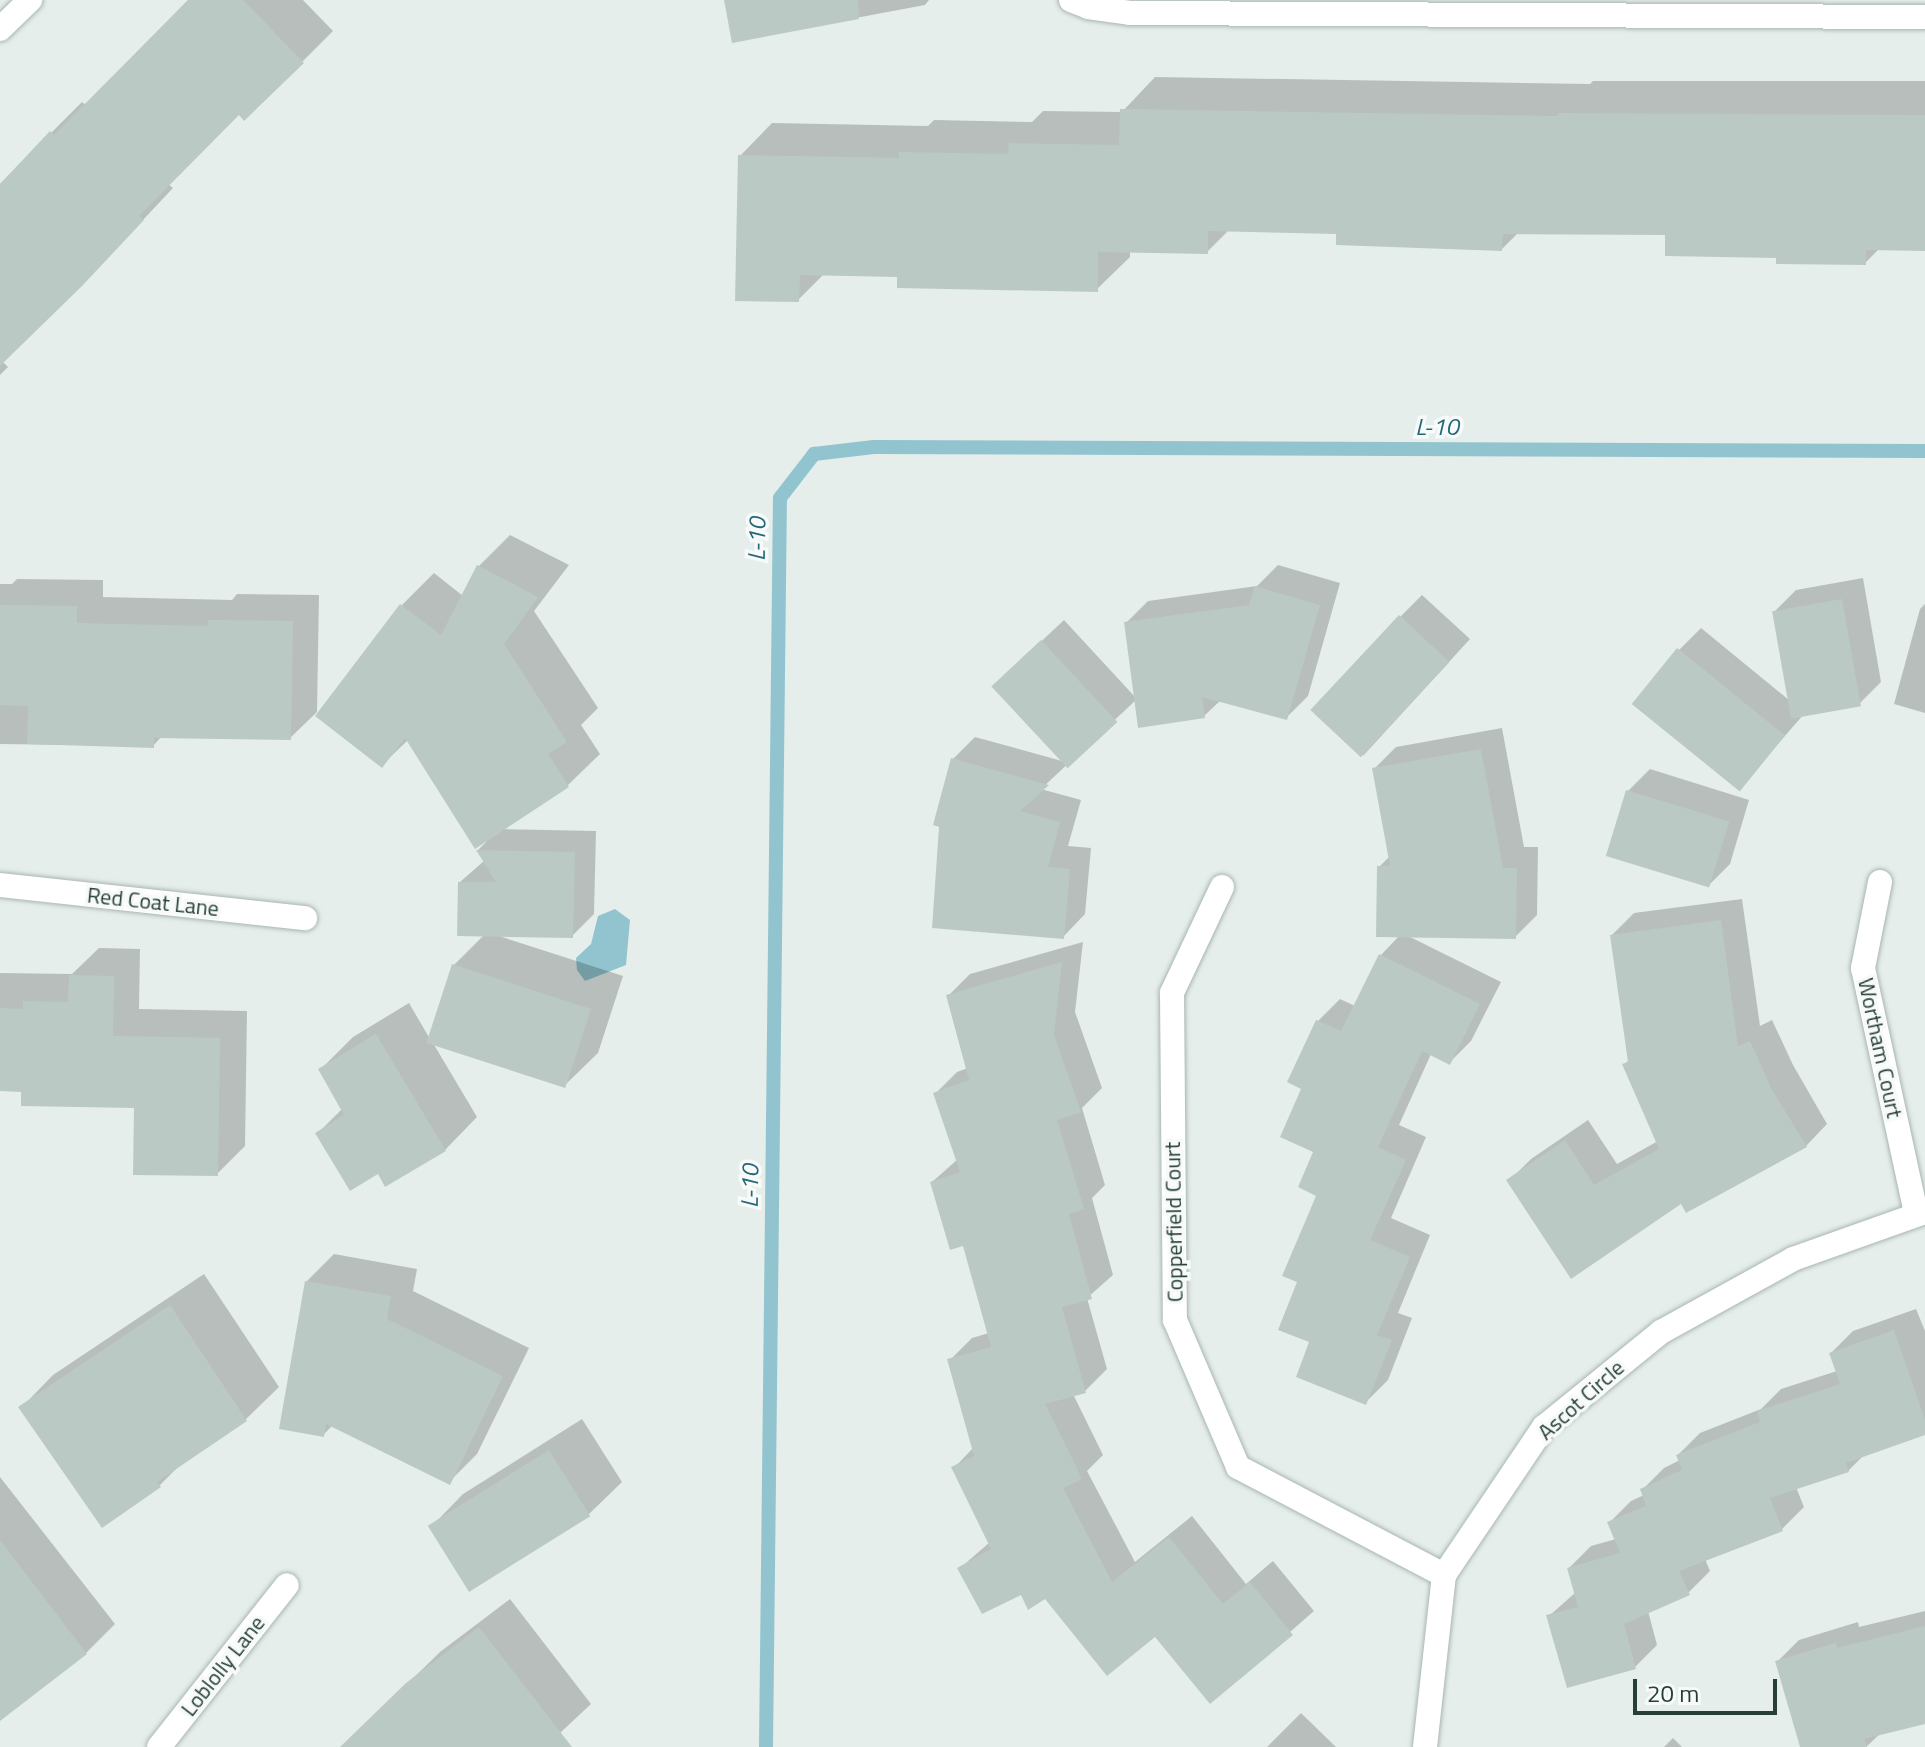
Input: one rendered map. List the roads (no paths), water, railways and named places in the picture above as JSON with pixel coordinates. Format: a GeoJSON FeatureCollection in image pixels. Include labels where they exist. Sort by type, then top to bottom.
{"type":"FeatureCollection","features":[{"type":"Feature","properties":{"kind":"street"},"geometry":{"type":"LineString","coordinates":[[0,29],[30,0]]}},
{"type":"Feature","properties":{"kind":"street"},"geometry":{"type":"LineString","coordinates":[[1071,0],[1088,7],[1130,13],[1925,17]]}},
{"type":"Feature","properties":{"kind":"street","name":"Wortham Court"},"geometry":{"type":"LineString","coordinates":[[1880,882],[1863,968],[1920,1212]]}},
{"type":"Feature","properties":{"kind":"street","name":"Red Coat Lane"},"geometry":{"type":"LineString","coordinates":[[0,885],[305,918]]}},
{"type":"Feature","properties":{"kind":"street","name":"Copperfield Court"},"geometry":{"type":"LineString","coordinates":[[1222,887],[1172,993],[1175,1320],[1238,1467],[1444,1575]]}},
{"type":"Feature","properties":{"kind":"street","name":"Ascot Circle"},"geometry":{"type":"LineString","coordinates":[[1425,1747],[1444,1575],[1544,1427],[1661,1332],[1793,1259],[1920,1212]]}},
{"type":"Feature","properties":{"kind":"street","name":"Loblolly Lane"},"geometry":{"type":"LineString","coordinates":[[159,1747],[287,1585]]}},
{"type":"Feature","properties":{"kind":"water"},"geometry":{"type":"Polygon","coordinates":[[[615,909],[630,920],[626,965],[585,981],[577,970],[576,958],[591,944],[598,916],[615,909]]]}},
{"type":"Feature","properties":{"kind":"waterway","name":"L-10"},"geometry":{"type":"LineString","coordinates":[[766,1747],[780,498],[814,454],[874,447],[1925,451]]}}]}
